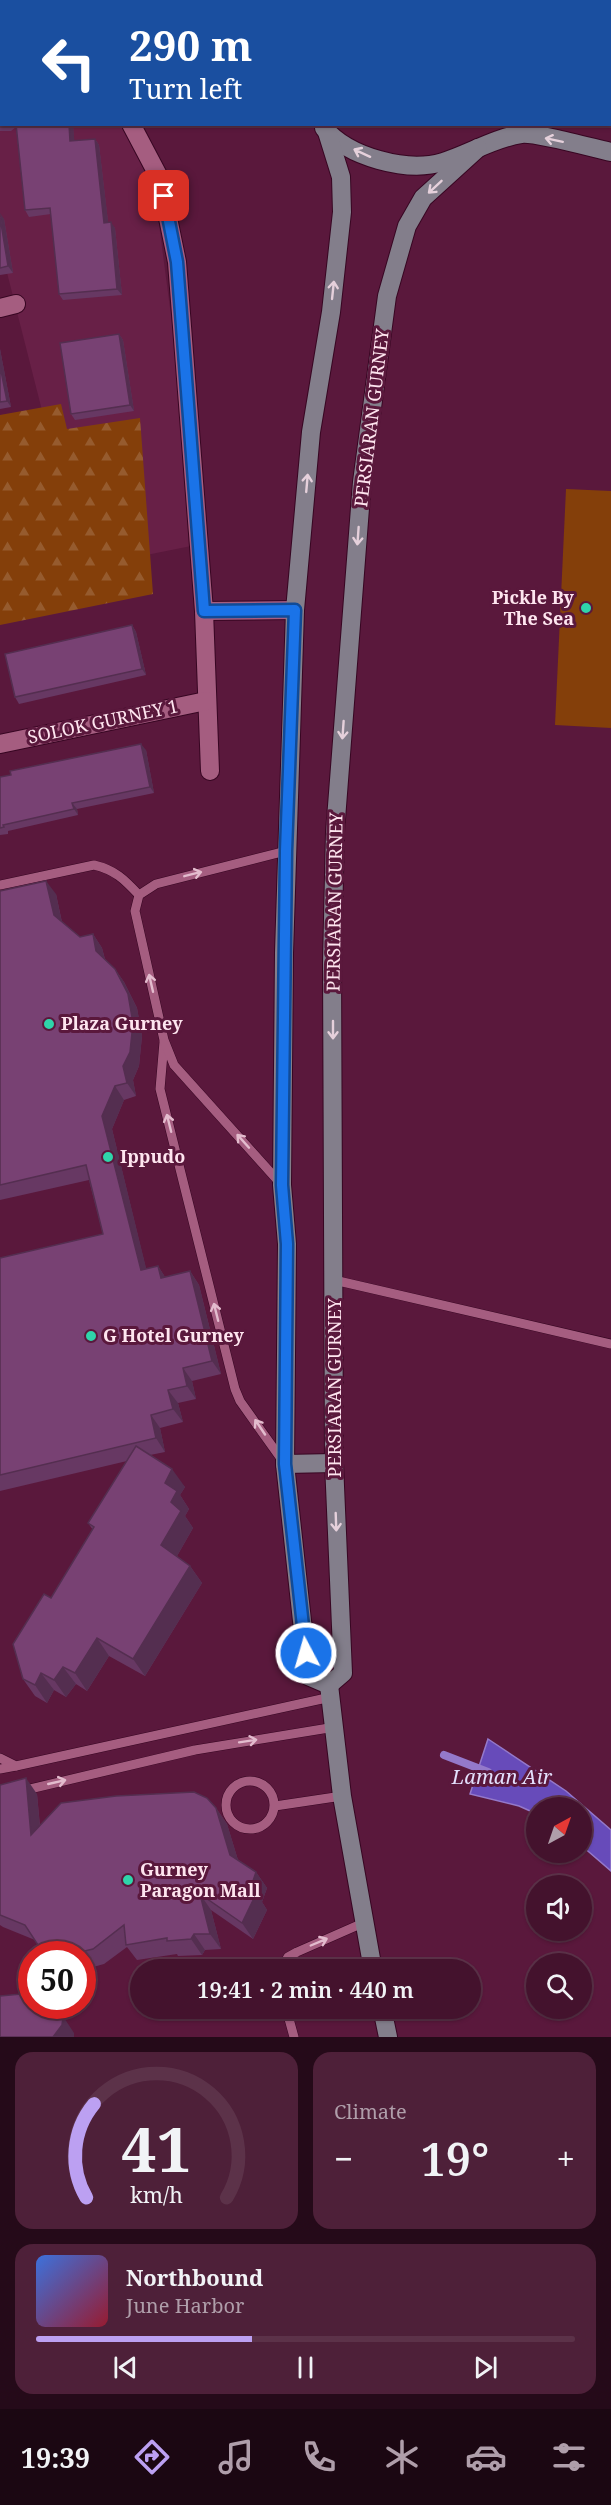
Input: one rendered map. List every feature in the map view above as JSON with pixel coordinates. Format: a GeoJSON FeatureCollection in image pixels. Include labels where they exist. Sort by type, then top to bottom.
{"type":"FeatureCollection","features":[{"type":"Feature","properties":{"kind":"main road"},"geometry":{"type":"LineString","coordinates":[[324,128],[361,155],[400,165],[441,163],[522,134],[611,152]]}},
{"type":"Feature","properties":{"kind":"main road"},"geometry":{"type":"LineString","coordinates":[[324,128],[341,177],[342,212],[331,312],[311,432],[295,610],[286,851],[282,1185],[287,1244],[285,1464],[308,1676],[330,1691],[342,1796],[371,1959]]}},
{"type":"Feature","properties":{"kind":"main road","name":"PERSIARAN GURNEY"},"geometry":{"type":"LineString","coordinates":[[330,1691],[343,1673],[334,1463],[332,963],[335,832],[362,482],[387,296],[407,226],[423,198],[478,148]]}},
{"type":"Feature","properties":{"kind":"main road"},"geometry":{"type":"LineString","coordinates":[[285,1464],[334,1463]]}},
{"type":"Feature","properties":{"kind":"main road"},"geometry":{"type":"LineString","coordinates":[[384,2019],[388,2037]]}},
{"type":"Feature","properties":{"kind":"street","name":"SOLOK GURNEY 1"},"geometry":{"type":"LineString","coordinates":[[132,126],[160,179],[177,262],[204,611],[210,771]]}},
{"type":"Feature","properties":{"kind":"street"},"geometry":{"type":"LineString","coordinates":[[204,611],[295,610]]}},
{"type":"Feature","properties":{"kind":"street","name":"SOLOK GURNEY 1"},"geometry":{"type":"LineString","coordinates":[[0,744],[206,701]]}},
{"type":"Feature","properties":{"kind":"lane"},"geometry":{"type":"LineString","coordinates":[[282,1185],[174,1065],[164,1040],[135,911],[139,895],[156,884],[286,851]]}},
{"type":"Feature","properties":{"kind":"lane"},"geometry":{"type":"LineString","coordinates":[[0,885],[94,866],[108,868],[139,895]]}},
{"type":"Feature","properties":{"kind":"lane"},"geometry":{"type":"LineString","coordinates":[[164,1040],[160,1089],[235,1389],[240,1401],[285,1464]]}},
{"type":"Feature","properties":{"kind":"lane"},"geometry":{"type":"LineString","coordinates":[[334,1280],[611,1344]]}},
{"type":"Feature","properties":{"kind":"lane"},"geometry":{"type":"LineString","coordinates":[[0,1769],[330,1691]]}},
{"type":"Feature","properties":{"kind":"lane"},"geometry":{"type":"LineString","coordinates":[[0,1796],[195,1750],[335,1727]]}},
{"type":"Feature","properties":{"kind":"lane"},"geometry":{"type":"LineString","coordinates":[[0,1758],[16,1766]]}},
{"type":"Feature","properties":{"kind":"lane"},"geometry":{"type":"LineString","coordinates":[[248,1781],[256,1781],[270,1791],[275,1806],[269,1821],[263,1826],[248,1830],[240,1828],[228,1817],[226,1801],[233,1787],[248,1781]]}},
{"type":"Feature","properties":{"kind":"lane"},"geometry":{"type":"LineString","coordinates":[[275,1806],[342,1796]]}},
{"type":"Feature","properties":{"kind":"lane"},"geometry":{"type":"LineString","coordinates":[[287,1959],[297,1952],[363,1923]]}},
{"type":"Feature","properties":{"kind":"lane"},"geometry":{"type":"LineString","coordinates":[[289,2019],[294,2037]]}},
{"type":"Feature","properties":{"kind":"shaded area"},"geometry":{"type":"Polygon","coordinates":[[[0,126],[124,126],[155,194],[201,544],[82,568],[0,245],[0,126]]]}},
{"type":"Feature","properties":{"kind":"green space"},"geometry":{"type":"Polygon","coordinates":[[[61,404],[67,429],[140,418],[153,594],[0,625],[0,415],[61,404]]]}},
{"type":"Feature","properties":{"kind":"green space","name":"Pickle By The Sea"},"geometry":{"type":"Polygon","coordinates":[[[566,489],[611,491],[611,728],[555,725],[566,489]]]}},
{"type":"Feature","properties":{"kind":"water","name":"Laman Air"},"geometry":{"type":"Polygon","coordinates":[[[488,1739],[573,1797],[526,1797],[526,1809],[470,1794],[488,1739]]]}},
{"type":"Feature","properties":{"kind":"water","name":"Laman Air"},"geometry":{"type":"Polygon","coordinates":[[[592,1814],[611,1830],[611,1871],[592,1855],[592,1814]]]}},
{"type":"Feature","properties":{"kind":"building"},"geometry":{"type":"Polygon","coordinates":[[[16,126],[69,126],[70,141],[95,139],[104,223],[111,222],[117,289],[59,294],[50,208],[25,210],[16,126]]]}},
{"type":"Feature","properties":{"kind":"building"},"geometry":{"type":"Polygon","coordinates":[[[0,217],[8,266],[0,268],[0,217]]]}},
{"type":"Feature","properties":{"kind":"building"},"geometry":{"type":"Polygon","coordinates":[[[119,334],[130,405],[71,414],[60,343],[119,334]]]}},
{"type":"Feature","properties":{"kind":"building"},"geometry":{"type":"Polygon","coordinates":[[[0,366],[7,401],[0,402],[0,366]]]}},
{"type":"Feature","properties":{"kind":"building"},"geometry":{"type":"Polygon","coordinates":[[[132,625],[142,669],[15,697],[5,654],[132,625]]]}},
{"type":"Feature","properties":{"kind":"building"},"geometry":{"type":"Polygon","coordinates":[[[141,744],[150,787],[72,803],[74,809],[3,825],[4,827],[0,828],[0,777],[11,775],[10,771],[141,744]]]}},
{"type":"Feature","properties":{"kind":"building"},"geometry":{"type":"Polygon","coordinates":[[[46,881],[54,915],[80,937],[93,934],[96,951],[115,969],[128,994],[133,1023],[130,1052],[123,1066],[127,1083],[115,1086],[102,1116],[141,1270],[158,1266],[161,1278],[190,1271],[212,1361],[183,1368],[187,1386],[168,1390],[173,1409],[151,1415],[156,1438],[0,1475],[0,1258],[103,1234],[86,1165],[0,1185],[0,891],[46,881]]]}},
{"type":"Feature","properties":{"kind":"building"},"geometry":{"type":"Polygon","coordinates":[[[136,1446],[172,1469],[165,1483],[177,1491],[171,1502],[181,1511],[161,1545],[190,1566],[133,1659],[97,1638],[75,1673],[63,1667],[54,1680],[41,1673],[35,1685],[23,1679],[13,1644],[44,1594],[51,1598],[94,1527],[88,1523],[136,1446]]]}},
{"type":"Feature","properties":{"kind":"building","name":"Gurney Paragon Mall"},"geometry":{"type":"Polygon","coordinates":[[[26,1778],[31,1835],[61,1803],[116,1796],[194,1792],[207,1798],[216,1808],[230,1855],[256,1872],[250,1890],[256,1894],[242,1923],[200,1894],[210,1934],[194,1934],[191,1939],[167,1941],[167,1938],[126,1945],[124,1925],[96,1947],[96,1941],[35,1941],[25,1925],[0,1915],[0,1785],[26,1778]]]}},
{"type":"Feature","properties":{"kind":"building"},"geometry":{"type":"Polygon","coordinates":[[[18,1994],[18,2019],[63,2019],[62,2025],[53,2037],[0,2037],[0,1996],[18,1994]]]}},
{"type":"Feature","properties":{"kind":"waterway"},"geometry":{"type":"LineString","coordinates":[[444,1755],[488,1772]]}},
{"type":"Feature","properties":{"kind":"place","name":"Pickle By The Sea"},"geometry":{"type":"Point","coordinates":[586,608]}},
{"type":"Feature","properties":{"kind":"place","name":"Plaza Gurney"},"geometry":{"type":"Point","coordinates":[49,1024]}},
{"type":"Feature","properties":{"kind":"place","name":"Ippudo"},"geometry":{"type":"Point","coordinates":[108,1157]}},
{"type":"Feature","properties":{"kind":"place","name":"G Hotel Gurney"},"geometry":{"type":"Point","coordinates":[91,1336]}},
{"type":"Feature","properties":{"kind":"place","name":"Gurney Paragon Mall"},"geometry":{"type":"Point","coordinates":[128,1880]}},
{"type":"Feature","properties":{"kind":"route"},"geometry":{"type":"LineString","coordinates":[[164,196],[177,262],[204,611],[295,610],[286,851],[282,1185],[287,1244],[285,1464],[306,1653]]}}]}
